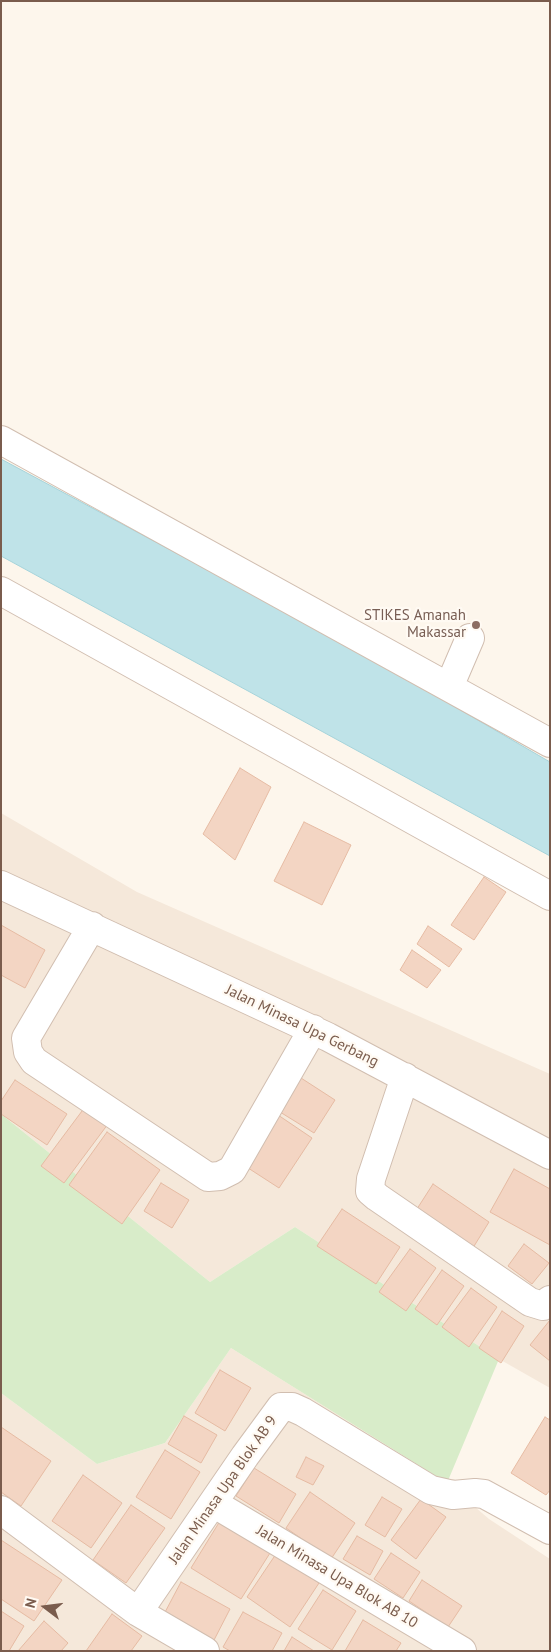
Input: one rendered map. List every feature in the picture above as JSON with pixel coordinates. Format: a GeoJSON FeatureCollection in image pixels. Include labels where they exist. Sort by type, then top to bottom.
{"type":"FeatureCollection","features":[{"type":"Feature","properties":{"kind":"street"},"geometry":{"type":"LineString","coordinates":[[1,440],[550,743]]}},
{"type":"Feature","properties":{"kind":"street"},"geometry":{"type":"LineString","coordinates":[[1,591],[550,896]]}},
{"type":"Feature","properties":{"kind":"street"},"geometry":{"type":"LineString","coordinates":[[449,688],[470,638]]}},
{"type":"Feature","properties":{"kind":"street","name":"Jalan Minasa Upa Gerbang"},"geometry":{"type":"LineString","coordinates":[[1,885],[312,1029],[550,1155]]}},
{"type":"Feature","properties":{"kind":"street"},"geometry":{"type":"LineString","coordinates":[[92,926],[26,1038],[28,1052],[34,1061],[208,1177],[220,1176],[232,1170],[312,1029]]}},
{"type":"Feature","properties":{"kind":"street"},"geometry":{"type":"LineString","coordinates":[[405,1078],[371,1179],[370,1191],[530,1302],[543,1306],[550,1300]]}},
{"type":"Feature","properties":{"kind":"street","name":"Jalan Minasa Upa Blok AB 9"},"geometry":{"type":"LineString","coordinates":[[138,1612],[275,1414],[281,1407],[286,1406],[303,1412],[431,1490],[453,1495],[484,1494],[550,1530]]}},
{"type":"Feature","properties":{"kind":"street","name":"Jalan Minasa Upa Blok AB 10"},"geometry":{"type":"LineString","coordinates":[[213,1503],[462,1651]]}},
{"type":"Feature","properties":{"kind":"street"},"geometry":{"type":"LineString","coordinates":[[1,1510],[138,1612],[205,1651]]}},
{"type":"Feature","properties":{"kind":"shaded area"},"geometry":{"type":"Polygon","coordinates":[[[1,813],[137,892],[550,1074],[550,1388],[499,1359],[295,1227],[210,1282],[1,1114],[1,813]]]}},
{"type":"Feature","properties":{"kind":"shaded area"},"geometry":{"type":"Polygon","coordinates":[[[231,1348],[447,1483],[489,1519],[550,1559],[550,1651],[1,1651],[1,1393],[97,1464],[165,1443],[231,1348]]]}},
{"type":"Feature","properties":{"kind":"green space"},"geometry":{"type":"Polygon","coordinates":[[[1,1114],[210,1282],[295,1227],[499,1359],[447,1483],[231,1348],[165,1443],[97,1464],[1,1393],[1,1114]]]}},
{"type":"Feature","properties":{"kind":"water"},"geometry":{"type":"Polygon","coordinates":[[[1,459],[364,654],[550,762],[550,856],[1,556],[1,459]]]}},
{"type":"Feature","properties":{"kind":"building"},"geometry":{"type":"Polygon","coordinates":[[[240,768],[271,787],[235,860],[203,834],[240,768]]]}},
{"type":"Feature","properties":{"kind":"building"},"geometry":{"type":"Polygon","coordinates":[[[304,822],[351,845],[322,905],[274,881],[304,822]]]}},
{"type":"Feature","properties":{"kind":"building"},"geometry":{"type":"Polygon","coordinates":[[[484,877],[506,892],[474,940],[451,925],[484,877]]]}},
{"type":"Feature","properties":{"kind":"building"},"geometry":{"type":"Polygon","coordinates":[[[1,925],[45,950],[25,988],[1,975],[1,925]]]}},
{"type":"Feature","properties":{"kind":"building"},"geometry":{"type":"Polygon","coordinates":[[[428,926],[462,949],[449,967],[417,944],[428,926]]]}},
{"type":"Feature","properties":{"kind":"building"},"geometry":{"type":"Polygon","coordinates":[[[412,950],[441,970],[427,988],[400,970],[412,950]]]}},
{"type":"Feature","properties":{"kind":"building"},"geometry":{"type":"Polygon","coordinates":[[[301,1078],[335,1100],[314,1133],[280,1112],[301,1078]]]}},
{"type":"Feature","properties":{"kind":"building"},"geometry":{"type":"Polygon","coordinates":[[[15,1080],[67,1114],[47,1145],[1,1114],[1,1101],[15,1080]]]}},
{"type":"Feature","properties":{"kind":"building"},"geometry":{"type":"Polygon","coordinates":[[[85,1107],[108,1124],[64,1183],[41,1166],[85,1107]]]}},
{"type":"Feature","properties":{"kind":"building"},"geometry":{"type":"Polygon","coordinates":[[[278,1115],[312,1138],[279,1188],[245,1166],[278,1115]]]}},
{"type":"Feature","properties":{"kind":"building"},"geometry":{"type":"Polygon","coordinates":[[[107,1132],[160,1170],[122,1224],[69,1185],[107,1132]]]}},
{"type":"Feature","properties":{"kind":"building"},"geometry":{"type":"Polygon","coordinates":[[[514,1169],[550,1189],[550,1245],[490,1212],[514,1169]]]}},
{"type":"Feature","properties":{"kind":"building"},"geometry":{"type":"Polygon","coordinates":[[[161,1183],[189,1200],[172,1228],[144,1211],[161,1183]]]}},
{"type":"Feature","properties":{"kind":"building"},"geometry":{"type":"Polygon","coordinates":[[[433,1184],[489,1222],[471,1251],[415,1212],[433,1184]]]}},
{"type":"Feature","properties":{"kind":"building"},"geometry":{"type":"Polygon","coordinates":[[[342,1209],[400,1247],[376,1284],[317,1246],[342,1209]]]}},
{"type":"Feature","properties":{"kind":"building"},"geometry":{"type":"Polygon","coordinates":[[[524,1244],[549,1263],[532,1284],[508,1266],[524,1244]]]}},
{"type":"Feature","properties":{"kind":"building"},"geometry":{"type":"Polygon","coordinates":[[[410,1249],[436,1268],[406,1311],[379,1292],[410,1249]]]}},
{"type":"Feature","properties":{"kind":"building"},"geometry":{"type":"Polygon","coordinates":[[[442,1270],[464,1286],[437,1325],[415,1309],[442,1270]]]}},
{"type":"Feature","properties":{"kind":"building"},"geometry":{"type":"Polygon","coordinates":[[[471,1288],[497,1307],[469,1347],[442,1327],[471,1288]]]}},
{"type":"Feature","properties":{"kind":"building"},"geometry":{"type":"Polygon","coordinates":[[[502,1311],[524,1326],[501,1363],[479,1348],[502,1311]]]}},
{"type":"Feature","properties":{"kind":"building"},"geometry":{"type":"Polygon","coordinates":[[[550,1320],[550,1361],[530,1345],[550,1320]]]}},
{"type":"Feature","properties":{"kind":"building"},"geometry":{"type":"Polygon","coordinates":[[[220,1370],[251,1388],[225,1431],[195,1413],[220,1370]]]}},
{"type":"Feature","properties":{"kind":"building"},"geometry":{"type":"Polygon","coordinates":[[[184,1416],[217,1435],[201,1463],[168,1444],[184,1416]]]}},
{"type":"Feature","properties":{"kind":"building"},"geometry":{"type":"Polygon","coordinates":[[[545,1417],[550,1420],[550,1490],[546,1495],[511,1473],[545,1417]]]}},
{"type":"Feature","properties":{"kind":"building"},"geometry":{"type":"Polygon","coordinates":[[[1,1427],[51,1461],[21,1506],[1,1492],[1,1427]]]}},
{"type":"Feature","properties":{"kind":"building"},"geometry":{"type":"Polygon","coordinates":[[[165,1450],[200,1472],[171,1519],[136,1497],[165,1450]]]}},
{"type":"Feature","properties":{"kind":"building"},"geometry":{"type":"Polygon","coordinates":[[[306,1457],[324,1466],[313,1485],[296,1477],[306,1457]]]}},
{"type":"Feature","properties":{"kind":"building"},"geometry":{"type":"Polygon","coordinates":[[[254,1468],[296,1494],[279,1523],[236,1496],[254,1468]]]}},
{"type":"Feature","properties":{"kind":"building"},"geometry":{"type":"Polygon","coordinates":[[[83,1475],[122,1503],[91,1548],[52,1521],[83,1475]]]}},
{"type":"Feature","properties":{"kind":"building"},"geometry":{"type":"Polygon","coordinates":[[[310,1492],[355,1523],[331,1559],[286,1528],[310,1492]]]}},
{"type":"Feature","properties":{"kind":"building"},"geometry":{"type":"Polygon","coordinates":[[[382,1497],[402,1509],[385,1537],[365,1525],[382,1497]]]}},
{"type":"Feature","properties":{"kind":"building"},"geometry":{"type":"Polygon","coordinates":[[[421,1499],[446,1517],[416,1559],[391,1540],[421,1499]]]}},
{"type":"Feature","properties":{"kind":"building"},"geometry":{"type":"Polygon","coordinates":[[[131,1505],[165,1528],[126,1583],[93,1560],[131,1505]]]}},
{"type":"Feature","properties":{"kind":"building"},"geometry":{"type":"Polygon","coordinates":[[[220,1521],[270,1553],[241,1599],[191,1568],[220,1521]]]}},
{"type":"Feature","properties":{"kind":"building"},"geometry":{"type":"Polygon","coordinates":[[[357,1536],[383,1551],[370,1575],[343,1559],[357,1536]]]}},
{"type":"Feature","properties":{"kind":"building"},"geometry":{"type":"Polygon","coordinates":[[[1,1540],[62,1580],[34,1621],[1,1599],[1,1540]]]}},
{"type":"Feature","properties":{"kind":"building"},"geometry":{"type":"Polygon","coordinates":[[[391,1553],[420,1572],[403,1598],[374,1579],[391,1553]]]}},
{"type":"Feature","properties":{"kind":"building"},"geometry":{"type":"Polygon","coordinates":[[[276,1554],[319,1583],[290,1627],[247,1597],[276,1554]]]}},
{"type":"Feature","properties":{"kind":"building"},"geometry":{"type":"Polygon","coordinates":[[[422,1580],[462,1606],[448,1627],[409,1601],[422,1580]]]}},
{"type":"Feature","properties":{"kind":"building"},"geometry":{"type":"Polygon","coordinates":[[[181,1582],[230,1609],[213,1642],[163,1616],[181,1582]]]}},
{"type":"Feature","properties":{"kind":"building"},"geometry":{"type":"Polygon","coordinates":[[[323,1590],[356,1611],[332,1650],[298,1629],[323,1590]]]}},
{"type":"Feature","properties":{"kind":"building"},"geometry":{"type":"Polygon","coordinates":[[[1,1611],[24,1626],[9,1651],[1,1651],[1,1611]]]}},
{"type":"Feature","properties":{"kind":"building"},"geometry":{"type":"Polygon","coordinates":[[[243,1612],[282,1633],[272,1651],[230,1651],[223,1647],[243,1612]]]}},
{"type":"Feature","properties":{"kind":"building"},"geometry":{"type":"Polygon","coordinates":[[[112,1614],[142,1636],[131,1651],[86,1651],[112,1614]]]}},
{"type":"Feature","properties":{"kind":"building"},"geometry":{"type":"Polygon","coordinates":[[[363,1620],[401,1643],[396,1651],[345,1651],[363,1620]]]}},
{"type":"Feature","properties":{"kind":"building"},"geometry":{"type":"Polygon","coordinates":[[[44,1621],[68,1643],[61,1651],[18,1651],[44,1621]]]}},
{"type":"Feature","properties":{"kind":"building"},"geometry":{"type":"Polygon","coordinates":[[[292,1637],[314,1651],[284,1651],[292,1637]]]}},
{"type":"Feature","properties":{"kind":"place","name":"STIKES Amanah Makassar"},"geometry":{"type":"Point","coordinates":[476,625]}}]}
